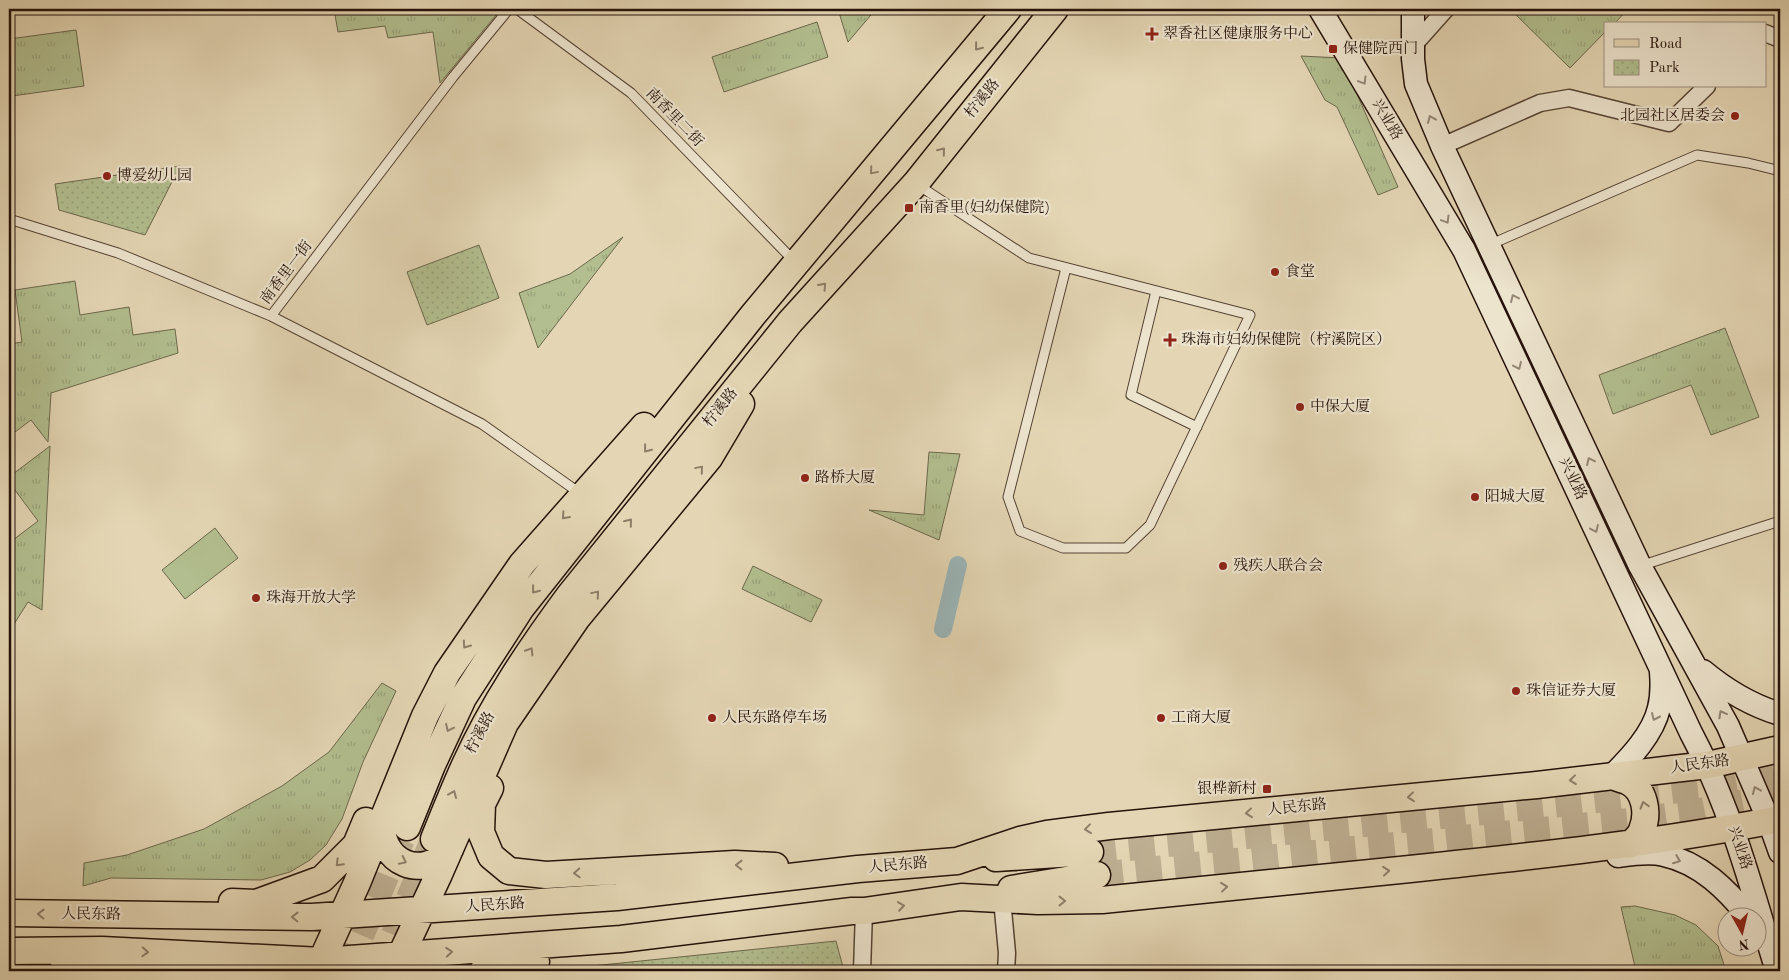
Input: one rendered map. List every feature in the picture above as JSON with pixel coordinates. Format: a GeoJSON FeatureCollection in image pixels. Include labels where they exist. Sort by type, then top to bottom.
{"type":"FeatureCollection","features":[{"type":"Feature","properties":{"kind":"main road","name":"柠溪路"},"geometry":{"type":"LineString","coordinates":[[407,827],[432,765],[463,698],[521,608],[753,315],[1008,9]]}},
{"type":"Feature","properties":{"kind":"main road","name":"柠溪路"},"geometry":{"type":"LineString","coordinates":[[442,844],[465,764],[496,706],[536,640],[569,596],[790,322],[916,183],[1055,9]]}},
{"type":"Feature","properties":{"kind":"main road","name":"兴业路"},"geometry":{"type":"LineString","coordinates":[[1320,9],[1464,250],[1708,765],[1733,828],[1755,908]]}},
{"type":"Feature","properties":{"kind":"main road","name":"兴业路"},"geometry":{"type":"LineString","coordinates":[[1412,9],[1416,84],[1442,146],[1640,566],[1728,726],[1742,758],[1775,820],[1780,852]]}},
{"type":"Feature","properties":{"kind":"main road"},"geometry":{"type":"LineString","coordinates":[[320,966],[344,915],[425,716],[447,673],[522,564],[693,369],[753,315]]}},
{"type":"Feature","properties":{"kind":"main road"},"geometry":{"type":"LineString","coordinates":[[397,963],[420,911],[442,844],[505,723],[577,618],[709,458],[790,322]]}},
{"type":"Feature","properties":{"kind":"main road"},"geometry":{"type":"LineString","coordinates":[[577,618],[508,748],[482,804],[481,832],[491,856],[509,871],[546,875],[735,864],[858,869]]}},
{"type":"Feature","properties":{"kind":"main road"},"geometry":{"type":"LineString","coordinates":[[1694,663],[1739,698],[1780,714]]}},
{"type":"Feature","properties":{"kind":"main road"},"geometry":{"type":"LineString","coordinates":[[1629,845],[1639,836],[1643,829],[1646,812],[1644,802],[1638,789],[1628,781],[1612,776],[1629,759],[1648,732],[1659,710],[1662,691],[1661,669]]}},
{"type":"Feature","properties":{"kind":"main road"},"geometry":{"type":"LineString","coordinates":[[108,961],[107,915],[164,902],[256,903],[322,879],[356,845],[391,764],[425,716]]}},
{"type":"Feature","properties":{"kind":"main road","name":"人民东路"},"geometry":{"type":"LineString","coordinates":[[9,914],[312,917],[617,897],[858,869],[957,861],[1020,840],[1046,834],[1109,826],[1612,776],[1708,765],[1780,750]]}},
{"type":"Feature","properties":{"kind":"main road"},"geometry":{"type":"LineString","coordinates":[[961,897],[1068,902],[1102,900],[1629,845],[1775,820]]}},
{"type":"Feature","properties":{"kind":"main road"},"geometry":{"type":"LineString","coordinates":[[382,821],[382,833],[386,848],[404,863],[420,866],[431,864],[441,859],[442,844]]}},
{"type":"Feature","properties":{"kind":"main road"},"geometry":{"type":"LineString","coordinates":[[1525,857],[1566,861],[1632,854],[1664,854],[1689,864],[1713,878],[1733,896],[1742,908]]}},
{"type":"Feature","properties":{"kind":"main road"},"geometry":{"type":"LineString","coordinates":[[9,951],[108,961],[320,966],[397,963],[621,940],[961,897],[1093,863],[957,861]]}},
{"type":"Feature","properties":{"kind":"main road"},"geometry":{"type":"LineString","coordinates":[[617,897],[621,940]]}},
{"type":"Feature","properties":{"kind":"main road"},"geometry":{"type":"LineString","coordinates":[[483,971],[507,965],[784,934],[858,911]]}},
{"type":"Feature","properties":{"kind":"main road","name":"兴业路"},"geometry":{"type":"LineString","coordinates":[[1766,945],[1776,971]]}},
{"type":"Feature","properties":{"kind":"street"},"geometry":{"type":"LineString","coordinates":[[1413,46],[1446,9]]}},
{"type":"Feature","properties":{"kind":"street"},"geometry":{"type":"LineString","coordinates":[[1766,33],[1780,39]]}},
{"type":"Feature","properties":{"kind":"street"},"geometry":{"type":"LineString","coordinates":[[1442,146],[1540,102],[1569,98],[1669,123],[1705,88]]}},
{"type":"Feature","properties":{"kind":"street"},"geometry":{"type":"LineString","coordinates":[[1002,899],[1007,953],[1006,971]]}},
{"type":"Feature","properties":{"kind":"street"},"geometry":{"type":"LineString","coordinates":[[858,911],[862,971]]}},
{"type":"Feature","properties":{"kind":"lane","name":"南香里一街"},"geometry":{"type":"LineString","coordinates":[[509,9],[453,77],[271,316],[482,424],[583,496]]}},
{"type":"Feature","properties":{"kind":"lane","name":"南香里二街"},"geometry":{"type":"LineString","coordinates":[[517,9],[631,93],[796,263]]}},
{"type":"Feature","properties":{"kind":"lane"},"geometry":{"type":"LineString","coordinates":[[1489,245],[1696,155],[1748,163],[1780,171]]}},
{"type":"Feature","properties":{"kind":"lane"},"geometry":{"type":"LineString","coordinates":[[916,183],[1029,258],[1250,315],[1150,526],[1126,548],[1063,548],[1020,531],[1008,498],[1066,268]]}},
{"type":"Feature","properties":{"kind":"lane"},"geometry":{"type":"LineString","coordinates":[[9,219],[118,253],[271,316]]}},
{"type":"Feature","properties":{"kind":"lane"},"geometry":{"type":"LineString","coordinates":[[1156,291],[1131,396],[1197,427]]}},
{"type":"Feature","properties":{"kind":"lane"},"geometry":{"type":"LineString","coordinates":[[1640,566],[1780,521]]}},
{"type":"Feature","properties":{"kind":"green space"},"geometry":{"type":"Polygon","coordinates":[[[334,9],[501,9],[440,83],[433,32],[388,38],[385,26],[338,32],[334,9]]]}},
{"type":"Feature","properties":{"kind":"green space"},"geometry":{"type":"Polygon","coordinates":[[[838,9],[876,9],[848,42],[838,9]]]}},
{"type":"Feature","properties":{"kind":"green space"},"geometry":{"type":"Polygon","coordinates":[[[1510,9],[1628,9],[1616,22],[1604,22],[1604,33],[1570,68],[1510,9]]]}},
{"type":"Feature","properties":{"kind":"green space"},"geometry":{"type":"Polygon","coordinates":[[[817,22],[828,57],[724,92],[712,57],[817,22]]]}},
{"type":"Feature","properties":{"kind":"green space"},"geometry":{"type":"Polygon","coordinates":[[[76,30],[84,86],[12,96],[9,75],[9,39],[76,30]]]}},
{"type":"Feature","properties":{"kind":"green space"},"geometry":{"type":"Polygon","coordinates":[[[1301,56],[1341,58],[1398,187],[1378,195],[1337,107],[1325,100],[1301,56]]]}},
{"type":"Feature","properties":{"kind":"green space"},"geometry":{"type":"Polygon","coordinates":[[[180,166],[145,235],[59,210],[55,184],[180,166]]]}},
{"type":"Feature","properties":{"kind":"green space"},"geometry":{"type":"Polygon","coordinates":[[[623,237],[538,348],[519,293],[570,274],[623,237]]]}},
{"type":"Feature","properties":{"kind":"green space"},"geometry":{"type":"Polygon","coordinates":[[[479,245],[499,298],[427,325],[407,272],[479,245]]]}},
{"type":"Feature","properties":{"kind":"green space"},"geometry":{"type":"Polygon","coordinates":[[[75,281],[80,315],[129,307],[133,335],[175,329],[178,353],[51,393],[48,442],[31,420],[15,432],[9,423],[9,344],[22,342],[15,290],[75,281]]]}},
{"type":"Feature","properties":{"kind":"green space"},"geometry":{"type":"Polygon","coordinates":[[[1725,328],[1759,417],[1711,435],[1691,385],[1613,414],[1599,375],[1725,328]]]}},
{"type":"Feature","properties":{"kind":"green space"},"geometry":{"type":"Polygon","coordinates":[[[50,446],[42,610],[28,602],[9,632],[9,543],[38,521],[9,482],[9,477],[50,446]]]}},
{"type":"Feature","properties":{"kind":"green space"},"geometry":{"type":"Polygon","coordinates":[[[929,452],[960,454],[939,540],[869,510],[924,515],[929,452]]]}},
{"type":"Feature","properties":{"kind":"green space"},"geometry":{"type":"Polygon","coordinates":[[[215,528],[238,558],[185,599],[162,570],[215,528]]]}},
{"type":"Feature","properties":{"kind":"green space"},"geometry":{"type":"Polygon","coordinates":[[[753,566],[822,600],[811,622],[742,589],[753,566]]]}},
{"type":"Feature","properties":{"kind":"green space"},"geometry":{"type":"Polygon","coordinates":[[[382,683],[396,691],[363,762],[342,819],[326,845],[310,860],[290,872],[261,880],[111,878],[83,886],[84,863],[127,855],[204,829],[282,786],[329,752],[382,683]]]}},
{"type":"Feature","properties":{"kind":"green space"},"geometry":{"type":"Polygon","coordinates":[[[1635,906],[1675,915],[1696,925],[1716,944],[1716,958],[1722,958],[1726,971],[1636,971],[1621,907],[1635,906]]]}},
{"type":"Feature","properties":{"kind":"green space"},"geometry":{"type":"Polygon","coordinates":[[[836,941],[844,971],[543,971],[836,941]]]}},
{"type":"Feature","properties":{"kind":"green space"},"geometry":{"type":"Polygon","coordinates":[[[9,957],[86,971],[9,971],[9,957]]]}},
{"type":"Feature","properties":{"kind":"waterway"},"geometry":{"type":"LineString","coordinates":[[943,629],[958,565]]}},
{"type":"Feature","properties":{"kind":"tunnel"},"geometry":{"type":"LineString","coordinates":[[1090,852],[1581,802],[1705,787],[1780,772]]}},
{"type":"Feature","properties":{"kind":"tunnel"},"geometry":{"type":"LineString","coordinates":[[1097,875],[1630,821],[1696,812],[1780,795]]}},
{"type":"Feature","properties":{"kind":"tunnel"},"geometry":{"type":"LineString","coordinates":[[346,971],[407,827]]}},
{"type":"Feature","properties":{"kind":"tunnel"},"geometry":{"type":"LineString","coordinates":[[379,971],[431,845]]}},
{"type":"Feature","properties":{"kind":"place","name":"翠香社区健康服务中心"},"geometry":{"type":"Point","coordinates":[1152,34]}},
{"type":"Feature","properties":{"kind":"place","name":"保健院西门"},"geometry":{"type":"Point","coordinates":[1333,49]}},
{"type":"Feature","properties":{"kind":"place","name":"北园社区居委会"},"geometry":{"type":"Point","coordinates":[1735,116]}},
{"type":"Feature","properties":{"kind":"place","name":"博爱幼儿园"},"geometry":{"type":"Point","coordinates":[107,176]}},
{"type":"Feature","properties":{"kind":"place","name":"南香里(妇幼保健院)"},"geometry":{"type":"Point","coordinates":[909,208]}},
{"type":"Feature","properties":{"kind":"place","name":"食堂"},"geometry":{"type":"Point","coordinates":[1275,272]}},
{"type":"Feature","properties":{"kind":"place","name":"珠海市妇幼保健院（柠溪院区）"},"geometry":{"type":"Point","coordinates":[1170,340]}},
{"type":"Feature","properties":{"kind":"place","name":"中保大厦"},"geometry":{"type":"Point","coordinates":[1300,407]}},
{"type":"Feature","properties":{"kind":"place","name":"路桥大厦"},"geometry":{"type":"Point","coordinates":[805,478]}},
{"type":"Feature","properties":{"kind":"place","name":"阳城大厦"},"geometry":{"type":"Point","coordinates":[1475,497]}},
{"type":"Feature","properties":{"kind":"place","name":"残疾人联合会"},"geometry":{"type":"Point","coordinates":[1223,566]}},
{"type":"Feature","properties":{"kind":"place","name":"珠海开放大学"},"geometry":{"type":"Point","coordinates":[256,598]}},
{"type":"Feature","properties":{"kind":"place","name":"珠信证券大厦"},"geometry":{"type":"Point","coordinates":[1516,691]}},
{"type":"Feature","properties":{"kind":"place","name":"人民东路停车场"},"geometry":{"type":"Point","coordinates":[712,718]}},
{"type":"Feature","properties":{"kind":"place","name":"工商大厦"},"geometry":{"type":"Point","coordinates":[1161,718]}},
{"type":"Feature","properties":{"kind":"place","name":"银桦新村"},"geometry":{"type":"Point","coordinates":[1267,789]}}]}
